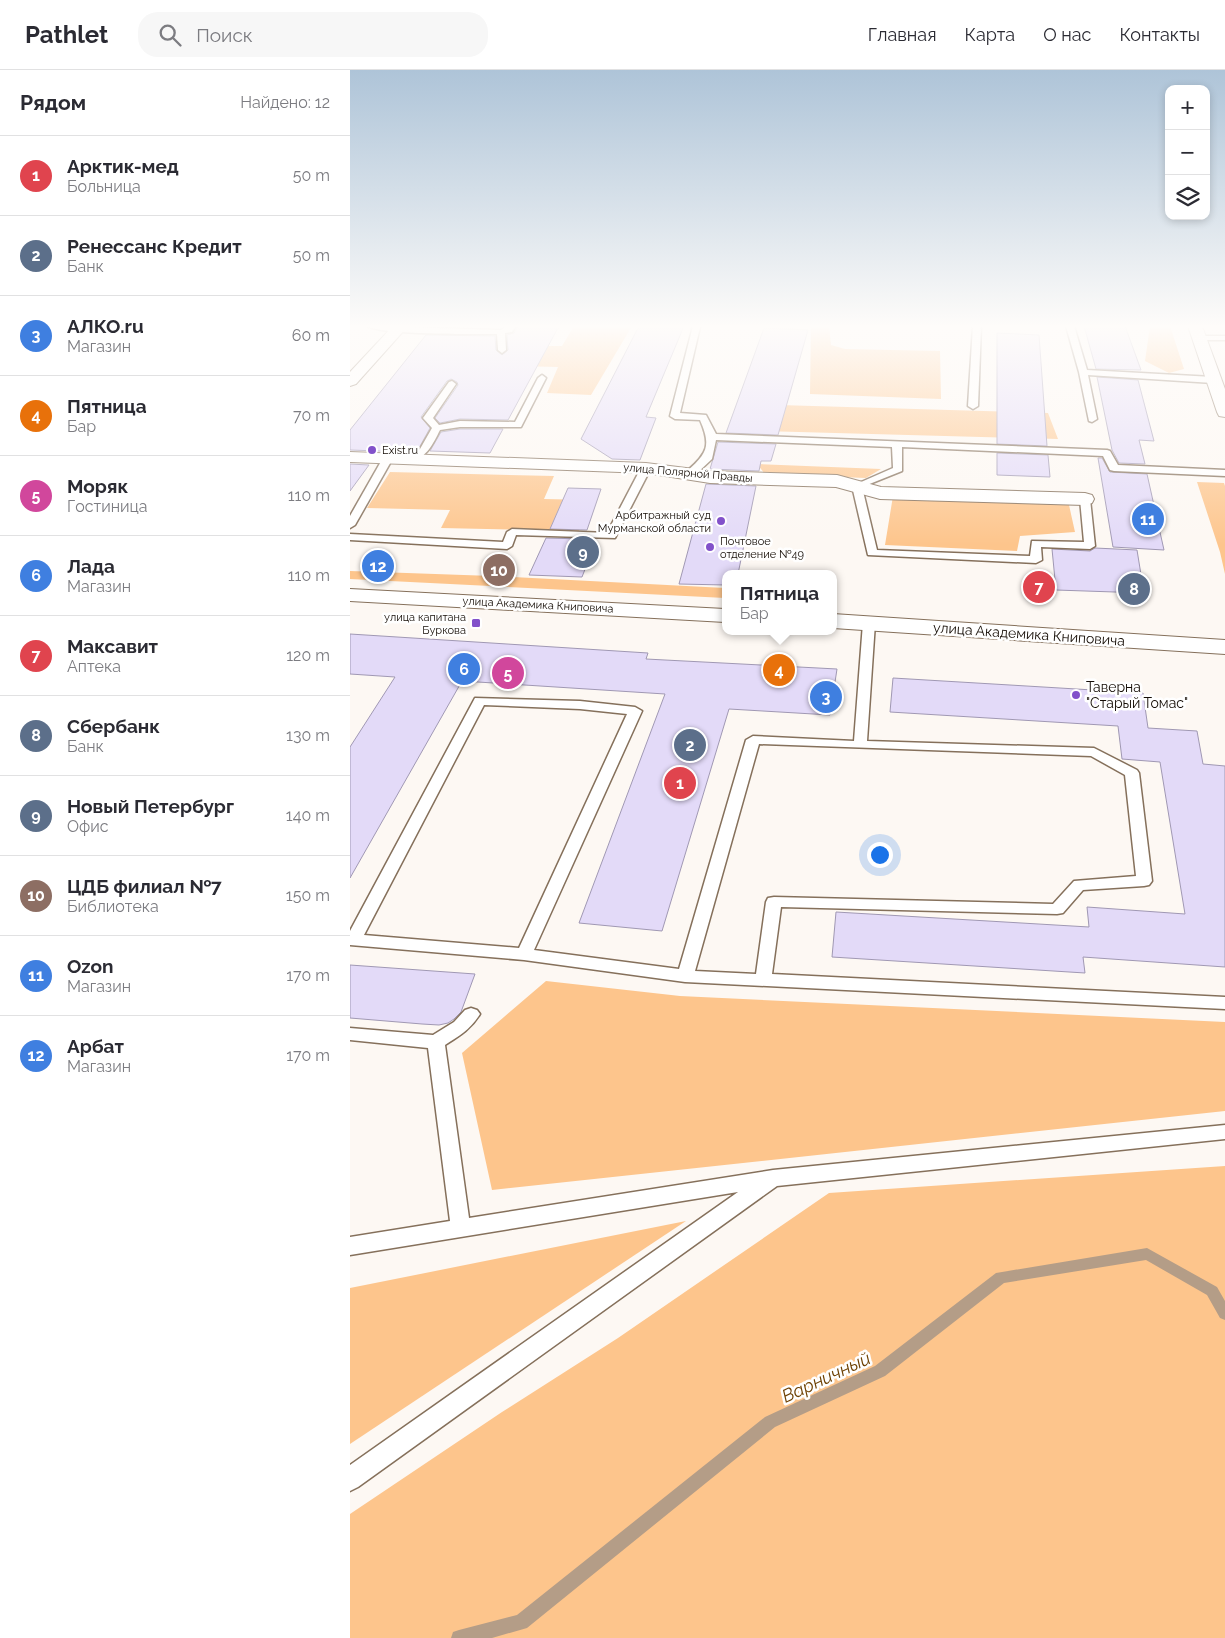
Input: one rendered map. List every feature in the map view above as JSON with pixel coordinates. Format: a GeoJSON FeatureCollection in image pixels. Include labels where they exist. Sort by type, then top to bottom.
{"type":"FeatureCollection","features":[{"type":"Feature","properties":{"kind":"street"},"geometry":{"type":"LineString","coordinates":[[1220,399],[1225,412]]}},
{"type":"Feature","properties":{"kind":"street","name":"улица Полярной Правды"},"geometry":{"type":"LineString","coordinates":[[350,457],[646,468],[710,477],[837,481],[880,493],[1084,499]]}},
{"type":"Feature","properties":{"kind":"street","name":"улица Академика Книповича"},"geometry":{"type":"LineString","coordinates":[[350,595],[722,616]]}},
{"type":"Feature","properties":{"kind":"street","name":"улица Академика Книповича"},"geometry":{"type":"LineString","coordinates":[[837,621],[1225,647]]}},
{"type":"Feature","properties":{"kind":"lane"},"geometry":{"type":"LineString","coordinates":[[437,428],[428,418],[441,399]]}},
{"type":"Feature","properties":{"kind":"lane"},"geometry":{"type":"LineString","coordinates":[[437,428],[460,424],[518,425],[531,399]]}},
{"type":"Feature","properties":{"kind":"lane"},"geometry":{"type":"LineString","coordinates":[[680,399],[676,416],[703,417],[712,437],[707,459],[691,473]]}},
{"type":"Feature","properties":{"kind":"lane"},"geometry":{"type":"LineString","coordinates":[[973,399],[973,406]]}},
{"type":"Feature","properties":{"kind":"lane"},"geometry":{"type":"LineString","coordinates":[[1088,399],[1092,419]]}},
{"type":"Feature","properties":{"kind":"lane"},"geometry":{"type":"LineString","coordinates":[[411,459],[424,451],[437,428]]}},
{"type":"Feature","properties":{"kind":"lane"},"geometry":{"type":"LineString","coordinates":[[712,437],[1107,453],[1114,468],[1225,473]]}},
{"type":"Feature","properties":{"kind":"lane"},"geometry":{"type":"LineString","coordinates":[[897,444],[898,469],[857,486],[872,553],[1036,560],[1036,543],[1090,546],[1084,499]]}},
{"type":"Feature","properties":{"kind":"lane"},"geometry":{"type":"LineString","coordinates":[[350,525],[388,458]]}},
{"type":"Feature","properties":{"kind":"lane"},"geometry":{"type":"LineString","coordinates":[[350,537],[507,546],[512,532],[611,536],[646,468]]}},
{"type":"Feature","properties":{"kind":"lane"},"geometry":{"type":"LineString","coordinates":[[860,745],[869,623]]}},
{"type":"Feature","properties":{"kind":"lane"},"geometry":{"type":"LineString","coordinates":[[524,954],[635,711],[580,705],[480,701],[352,939],[524,954],[685,976],[1225,1003]]}},
{"type":"Feature","properties":{"kind":"lane"},"geometry":{"type":"LineString","coordinates":[[685,976],[753,740],[1094,752],[1132,773],[1144,881],[1079,885],[1057,909],[774,902],[762,980]]}},
{"type":"Feature","properties":{"kind":"lane"},"geometry":{"type":"LineString","coordinates":[[350,1034],[436,1042],[460,1027],[470,1014]]}},
{"type":"Feature","properties":{"kind":"lane"},"geometry":{"type":"LineString","coordinates":[[436,1042],[461,1229]]}},
{"type":"Feature","properties":{"kind":"lane"},"geometry":{"type":"LineString","coordinates":[[350,1246],[773,1178],[1225,1132]]}},
{"type":"Feature","properties":{"kind":"lane"},"geometry":{"type":"LineString","coordinates":[[350,1479],[773,1178]]}},
{"type":"Feature","properties":{"kind":"shaded area"},"geometry":{"type":"Polygon","coordinates":[[[741,404],[1048,413],[1058,439],[728,430],[741,404]]]}},
{"type":"Feature","properties":{"kind":"shaded area"},"geometry":{"type":"Polygon","coordinates":[[[757,464],[881,469],[866,478],[765,474],[757,464]]]}},
{"type":"Feature","properties":{"kind":"shaded area"},"geometry":{"type":"Polygon","coordinates":[[[390,472],[554,476],[544,499],[590,500],[579,531],[441,528],[450,510],[367,508],[390,472]]]}},
{"type":"Feature","properties":{"kind":"shaded area"},"geometry":{"type":"Polygon","coordinates":[[[1197,482],[1224,483],[1225,486],[1225,574],[1220,552],[1197,482]]]}},
{"type":"Feature","properties":{"kind":"shaded area"},"geometry":{"type":"Polygon","coordinates":[[[893,496],[1069,505],[1075,532],[1020,536],[1017,551],[885,545],[893,496]]]}},
{"type":"Feature","properties":{"kind":"shaded area"},"geometry":{"type":"Polygon","coordinates":[[[350,571],[492,576],[722,588],[722,598],[350,579],[350,571]]]}},
{"type":"Feature","properties":{"kind":"shaded area"},"geometry":{"type":"Polygon","coordinates":[[[546,981],[680,996],[1225,1022],[1225,1111],[492,1190],[462,1053],[546,981]]]}},
{"type":"Feature","properties":{"kind":"shaded area"},"geometry":{"type":"Polygon","coordinates":[[[1225,1166],[1225,1638],[350,1638],[350,1514],[502,1412],[618,1338],[829,1193],[1225,1166]]]}},
{"type":"Feature","properties":{"kind":"shaded area"},"geometry":{"type":"Polygon","coordinates":[[[686,1221],[350,1444],[350,1288],[686,1221]]]}},
{"type":"Feature","properties":{"kind":"building"},"geometry":{"type":"Polygon","coordinates":[[[375,399],[434,399],[421,417],[430,428],[419,448],[415,450],[408,450],[407,452],[350,450],[350,430],[375,399]]]}},
{"type":"Feature","properties":{"kind":"building"},"geometry":{"type":"Polygon","coordinates":[[[448,399],[519,399],[508,420],[460,419],[440,423],[435,418],[448,399]]]}},
{"type":"Feature","properties":{"kind":"building"},"geometry":{"type":"Polygon","coordinates":[[[601,399],[653,399],[646,417],[656,418],[640,460],[612,459],[581,439],[601,399]]]}},
{"type":"Feature","properties":{"kind":"building"},"geometry":{"type":"Polygon","coordinates":[[[738,399],[788,399],[778,435],[726,433],[738,399]]]}},
{"type":"Feature","properties":{"kind":"building"},"geometry":{"type":"Polygon","coordinates":[[[997,399],[1044,399],[1047,446],[997,444],[997,399]]]}},
{"type":"Feature","properties":{"kind":"building"},"geometry":{"type":"Polygon","coordinates":[[[1102,399],[1143,399],[1154,441],[1139,440],[1145,464],[1119,463],[1112,450],[1102,399]]]}},
{"type":"Feature","properties":{"kind":"building"},"geometry":{"type":"Polygon","coordinates":[[[460,429],[503,429],[490,453],[430,451],[441,432],[460,429]]]}},
{"type":"Feature","properties":{"kind":"building"},"geometry":{"type":"Polygon","coordinates":[[[718,442],[776,444],[771,461],[761,461],[759,471],[710,469],[718,442]]]}},
{"type":"Feature","properties":{"kind":"building"},"geometry":{"type":"Polygon","coordinates":[[[997,453],[1048,455],[1050,477],[997,475],[997,453]]]}},
{"type":"Feature","properties":{"kind":"building"},"geometry":{"type":"Polygon","coordinates":[[[1098,458],[1102,458],[1110,472],[1147,474],[1164,550],[1113,547],[1098,458]]]}},
{"type":"Feature","properties":{"kind":"building"},"geometry":{"type":"Polygon","coordinates":[[[350,464],[369,465],[350,491],[350,464]]]}},
{"type":"Feature","properties":{"kind":"building"},"geometry":{"type":"Polygon","coordinates":[[[706,484],[756,486],[739,570],[722,570],[722,585],[679,584],[706,484]]]}},
{"type":"Feature","properties":{"kind":"building"},"geometry":{"type":"Polygon","coordinates":[[[568,488],[601,489],[587,530],[550,529],[568,488]]]}},
{"type":"Feature","properties":{"kind":"building"},"geometry":{"type":"Polygon","coordinates":[[[546,538],[583,539],[581,545],[594,546],[582,577],[529,575],[546,538]]]}},
{"type":"Feature","properties":{"kind":"building"},"geometry":{"type":"Polygon","coordinates":[[[1095,548],[1137,550],[1144,593],[1056,590],[1052,549],[1090,551],[1095,548]]]}},
{"type":"Feature","properties":{"kind":"building"},"geometry":{"type":"Polygon","coordinates":[[[350,634],[648,653],[646,659],[837,669],[830,715],[729,709],[662,931],[579,923],[665,694],[462,681],[350,878],[350,747],[395,677],[350,674],[350,634]]]}},
{"type":"Feature","properties":{"kind":"building"},"geometry":{"type":"Polygon","coordinates":[[[893,678],[1143,693],[1148,728],[1197,731],[1203,764],[1225,766],[1225,967],[1083,957],[1085,973],[832,957],[836,912],[1089,927],[1087,907],[1185,914],[1160,762],[1122,759],[1118,726],[890,712],[893,678]]]}},
{"type":"Feature","properties":{"kind":"building"},"geometry":{"type":"Polygon","coordinates":[[[350,965],[475,974],[461,1012],[454,1019],[439,1025],[422,1024],[350,1018],[350,965]]]}},
{"type":"Feature","properties":{"kind":"waterway","name":"Варничный"},"geometry":{"type":"LineString","coordinates":[[459,1638],[521,1622],[770,1422],[880,1371],[1001,1277],[1147,1254],[1212,1291],[1225,1314]]}},
{"type":"Feature","properties":{"kind":"place","name":"Exist.ru"},"geometry":{"type":"Point","coordinates":[372,450]}},
{"type":"Feature","properties":{"kind":"place","name":"Ozon"},"geometry":{"type":"Point","coordinates":[1148,519]}},
{"type":"Feature","properties":{"kind":"place","name":"Арбитражный суд Мурманской области"},"geometry":{"type":"Point","coordinates":[721,521]}},
{"type":"Feature","properties":{"kind":"place","name":"Почтовое отделение №49"},"geometry":{"type":"Point","coordinates":[710,547]}},
{"type":"Feature","properties":{"kind":"place","name":"Новый Петербург"},"geometry":{"type":"Point","coordinates":[583,552]}},
{"type":"Feature","properties":{"kind":"place","name":"Арбат"},"geometry":{"type":"Point","coordinates":[378,566]}},
{"type":"Feature","properties":{"kind":"place","name":"ЦДБ филиал №7"},"geometry":{"type":"Point","coordinates":[499,570]}},
{"type":"Feature","properties":{"kind":"place","name":"Максавит"},"geometry":{"type":"Point","coordinates":[1039,587]}},
{"type":"Feature","properties":{"kind":"place","name":"Сбербанк"},"geometry":{"type":"Point","coordinates":[1134,589]}},
{"type":"Feature","properties":{"kind":"place","name":"улица капитана Буркова"},"geometry":{"type":"Point","coordinates":[476,623]}},
{"type":"Feature","properties":{"kind":"place","name":"Лада"},"geometry":{"type":"Point","coordinates":[464,669]}},
{"type":"Feature","properties":{"kind":"place","name":"Пятница"},"geometry":{"type":"Point","coordinates":[779,670]}},
{"type":"Feature","properties":{"kind":"place","name":"Моряк"},"geometry":{"type":"Point","coordinates":[508,673]}},
{"type":"Feature","properties":{"kind":"place","name":"Таверна \"Старый Томас\""},"geometry":{"type":"Point","coordinates":[1076,695]}},
{"type":"Feature","properties":{"kind":"place","name":"АЛКО.ru"},"geometry":{"type":"Point","coordinates":[826,697]}},
{"type":"Feature","properties":{"kind":"place","name":"Ренессанс Кредит"},"geometry":{"type":"Point","coordinates":[690,745]}},
{"type":"Feature","properties":{"kind":"place","name":"Арктик-мед"},"geometry":{"type":"Point","coordinates":[680,783]}}]}
